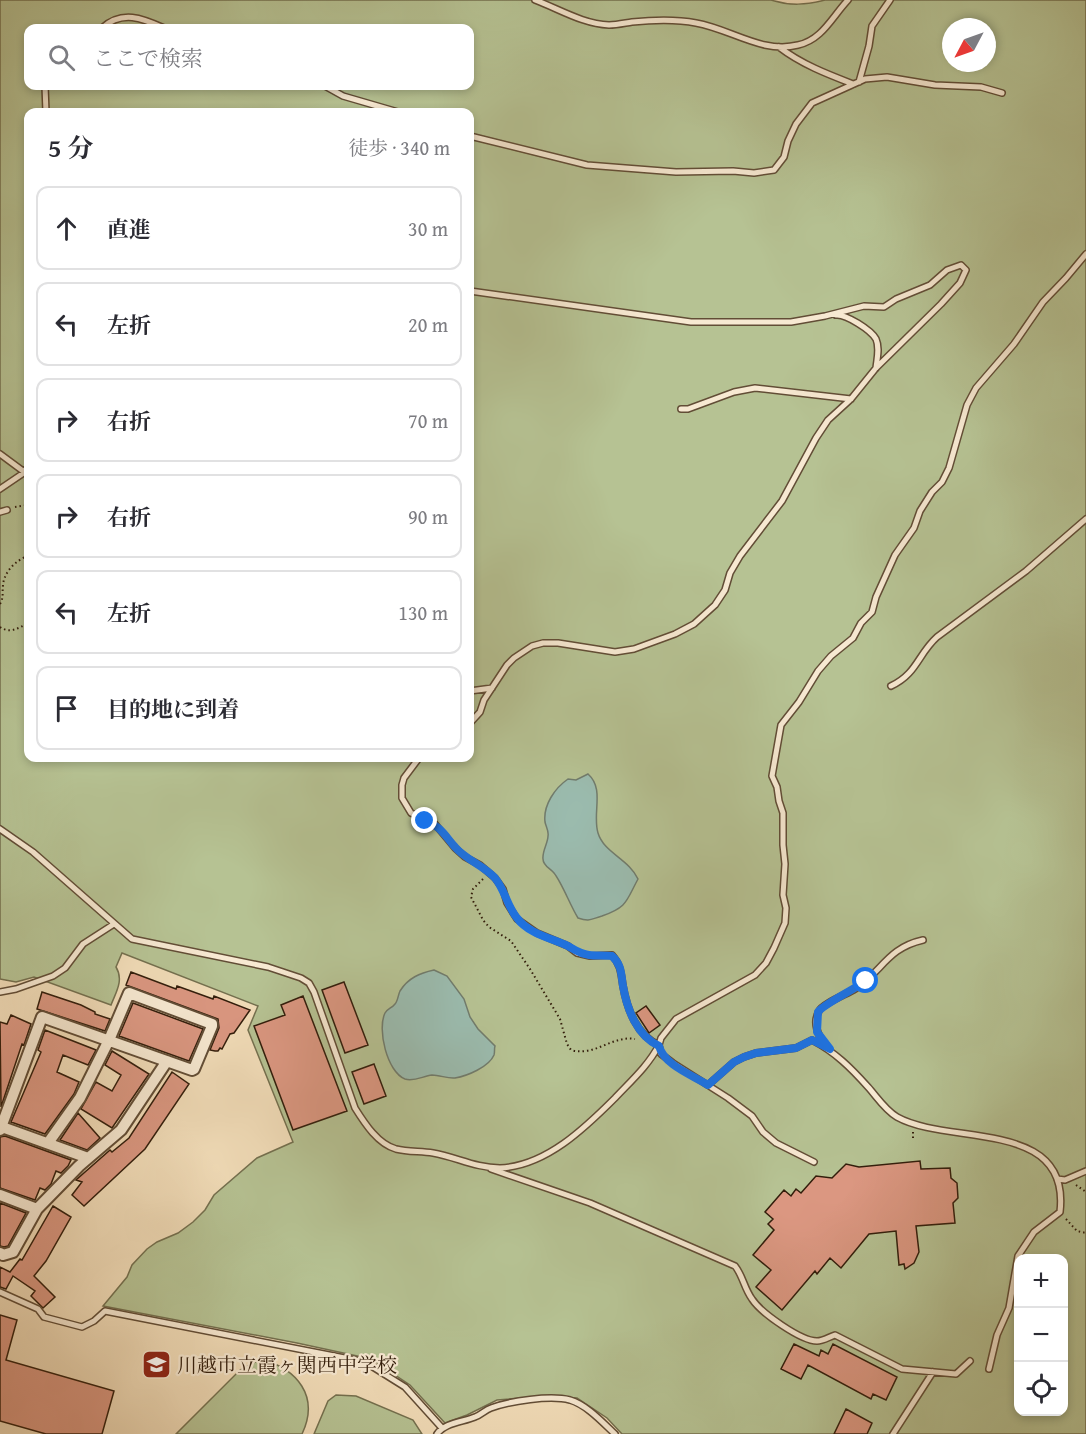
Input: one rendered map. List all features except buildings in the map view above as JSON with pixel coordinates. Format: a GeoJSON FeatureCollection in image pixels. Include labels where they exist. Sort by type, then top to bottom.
{"type":"FeatureCollection","features":[{"type":"Feature","properties":{"kind":"street"},"geometry":{"type":"LineString","coordinates":[[48,1143],[80,1098],[109,1040],[129,993],[212,1024],[192,1070],[109,1040],[42,1017],[1,1128],[88,1158]]}},
{"type":"Feature","properties":{"kind":"street"},"geometry":{"type":"LineString","coordinates":[[0,1254],[13,1252],[37,1209],[88,1158],[122,1130],[167,1061]]}},
{"type":"Feature","properties":{"kind":"street"},"geometry":{"type":"LineString","coordinates":[[0,1195],[37,1209]]}},
{"type":"Feature","properties":{"kind":"lane"},"geometry":{"type":"LineString","coordinates":[[536,0],[591,22],[610,25],[678,20],[719,29],[753,43],[779,47],[796,46],[821,34],[848,0]]}},
{"type":"Feature","properties":{"kind":"lane"},"geometry":{"type":"LineString","coordinates":[[856,83],[869,46],[872,26],[890,0]]}},
{"type":"Feature","properties":{"kind":"lane"},"geometry":{"type":"LineString","coordinates":[[107,24],[112,20],[131,17],[155,24]]}},
{"type":"Feature","properties":{"kind":"lane"},"geometry":{"type":"LineString","coordinates":[[779,47],[791,57],[816,70],[856,83]]}},
{"type":"Feature","properties":{"kind":"lane"},"geometry":{"type":"LineString","coordinates":[[474,137],[587,165],[632,170],[754,173],[774,170],[784,157],[796,124],[812,103],[865,79],[887,77],[935,85],[981,87],[1002,93]]}},
{"type":"Feature","properties":{"kind":"lane"},"geometry":{"type":"LineString","coordinates":[[45,90],[46,108]]}},
{"type":"Feature","properties":{"kind":"lane"},"geometry":{"type":"LineString","coordinates":[[332,90],[343,96],[385,108]]}},
{"type":"Feature","properties":{"kind":"lane"},"geometry":{"type":"LineString","coordinates":[[487,1168],[503,1168],[535,1159],[569,1138],[595,1118],[650,1062],[661,1038],[676,1019],[755,975],[766,963],[785,923],[786,909],[783,895],[785,864],[783,813],[772,776],[781,725],[799,702],[818,671],[831,656],[853,638],[861,623],[872,612],[876,597],[895,555],[914,528],[920,511],[932,492],[946,475],[967,405],[976,388],[1014,345],[1043,302],[1086,254]]}},
{"type":"Feature","properties":{"kind":"lane"},"geometry":{"type":"LineString","coordinates":[[474,292],[691,322],[791,322],[864,306],[884,307],[896,299],[930,285],[938,276],[954,267],[963,266],[965,273],[960,283],[876,368],[851,399],[828,420],[782,501],[740,556],[730,573],[726,590],[715,605],[694,624],[654,643],[634,649],[615,652],[558,643],[532,646],[507,665],[474,719]]}},
{"type":"Feature","properties":{"kind":"lane"},"geometry":{"type":"LineString","coordinates":[[825,316],[842,315],[853,320],[875,337],[879,350],[876,368]]}},
{"type":"Feature","properties":{"kind":"lane"},"geometry":{"type":"LineString","coordinates":[[681,409],[688,409],[734,392],[755,388],[851,399]]}},
{"type":"Feature","properties":{"kind":"lane"},"geometry":{"type":"LineString","coordinates":[[0,454],[24,471]]}},
{"type":"Feature","properties":{"kind":"lane"},"geometry":{"type":"LineString","coordinates":[[0,489],[24,472]]}},
{"type":"Feature","properties":{"kind":"lane"},"geometry":{"type":"LineString","coordinates":[[0,512],[7,510]]}},
{"type":"Feature","properties":{"kind":"lane"},"geometry":{"type":"LineString","coordinates":[[891,686],[904,680],[915,667],[926,647],[1026,571],[1086,519]]}},
{"type":"Feature","properties":{"kind":"lane"},"geometry":{"type":"LineString","coordinates":[[474,690],[492,688]]}},
{"type":"Feature","properties":{"kind":"lane"},"geometry":{"type":"LineString","coordinates":[[416,762],[404,778],[402,785],[402,798],[405,806],[415,817],[435,824],[455,848],[490,873],[503,889],[507,903],[518,920],[537,933],[568,946],[577,953],[590,956],[612,956],[617,960],[628,1008],[636,1024],[650,1041],[659,1046],[661,1054],[752,1116],[763,1132],[776,1143],[814,1162]]}},
{"type":"Feature","properties":{"kind":"lane"},"geometry":{"type":"LineString","coordinates":[[0,829],[33,852],[132,939],[268,967],[301,978],[309,984],[314,992],[355,1108],[383,1143],[397,1149],[434,1153],[487,1168],[590,1203],[735,1266],[743,1275],[747,1292],[753,1302],[788,1330],[805,1340],[819,1342],[835,1335],[902,1369],[956,1374],[970,1361]]}},
{"type":"Feature","properties":{"kind":"lane"},"geometry":{"type":"LineString","coordinates":[[0,992],[53,976],[65,968],[83,944],[114,924]]}},
{"type":"Feature","properties":{"kind":"lane"},"geometry":{"type":"LineString","coordinates":[[923,940],[911,943],[890,955],[866,981],[820,1008],[817,1032],[887,1110],[897,1117],[920,1125],[1025,1146],[1046,1160],[1057,1179],[1062,1195],[1060,1212],[1034,1232],[1018,1256],[1009,1308],[997,1335],[989,1369]]}},
{"type":"Feature","properties":{"kind":"lane"},"geometry":{"type":"LineString","coordinates":[[708,1085],[734,1062],[756,1053],[796,1048],[812,1040],[830,1049]]}},
{"type":"Feature","properties":{"kind":"lane"},"geometry":{"type":"LineString","coordinates":[[1057,1179],[1070,1179],[1081,1171],[1086,1171]]}},
{"type":"Feature","properties":{"kind":"lane"},"geometry":{"type":"LineString","coordinates":[[0,1292],[38,1309],[44,1317],[82,1327],[94,1321],[105,1311],[365,1362],[405,1387],[442,1428]]}},
{"type":"Feature","properties":{"kind":"lane"},"geometry":{"type":"LineString","coordinates":[[893,1434],[933,1372]]}},
{"type":"Feature","properties":{"kind":"lane"},"geometry":{"type":"LineString","coordinates":[[437,1434],[442,1428],[506,1403],[552,1399],[570,1401],[585,1408],[615,1434]]}},
{"type":"Feature","properties":{"kind":"path"},"geometry":{"type":"LineString","coordinates":[[0,604],[6,576],[16,563],[24,558]]}},
{"type":"Feature","properties":{"kind":"path"},"geometry":{"type":"LineString","coordinates":[[0,627],[4,630],[12,630],[24,626]]}},
{"type":"Feature","properties":{"kind":"path"},"geometry":{"type":"LineString","coordinates":[[490,873],[473,889],[471,897],[476,909],[489,927],[511,941],[530,969],[560,1019],[571,1050],[592,1050],[626,1037],[650,1041]]}},
{"type":"Feature","properties":{"kind":"path"},"geometry":{"type":"LineString","coordinates":[[1070,1179],[1086,1192]]}},
{"type":"Feature","properties":{"kind":"path"},"geometry":{"type":"LineString","coordinates":[[1060,1212],[1077,1231],[1086,1233]]}},
{"type":"Feature","properties":{"kind":"green space"},"geometry":{"type":"Polygon","coordinates":[[[0,0],[771,0],[798,4],[825,0],[1086,0],[1086,1434],[622,1434],[607,1418],[577,1398],[547,1396],[497,1400],[445,1423],[410,1385],[371,1359],[103,1306],[127,1277],[132,1265],[147,1249],[178,1233],[193,1222],[205,1210],[214,1195],[257,1158],[293,1142],[248,1030],[258,1006],[122,953],[116,967],[119,977],[118,986],[111,1005],[34,977],[16,982],[0,979],[0,0]]]}},
{"type":"Feature","properties":{"kind":"green space"},"geometry":{"type":"Polygon","coordinates":[[[261,1359],[285,1370],[302,1386],[308,1408],[302,1434],[176,1434],[240,1370],[261,1359]]]}},
{"type":"Feature","properties":{"kind":"green space"},"geometry":{"type":"Polygon","coordinates":[[[336,1395],[356,1396],[413,1420],[422,1434],[314,1434],[328,1401],[336,1395]]]}},
{"type":"Feature","properties":{"kind":"shaded area"},"geometry":{"type":"Polygon","coordinates":[[[588,774],[596,787],[597,825],[601,840],[629,866],[638,879],[622,906],[611,913],[588,920],[578,918],[557,877],[544,863],[543,856],[548,839],[545,816],[551,798],[568,779],[576,780],[588,774]]]}},
{"type":"Feature","properties":{"kind":"shaded area"},"geometry":{"type":"Polygon","coordinates":[[[434,970],[447,976],[464,999],[470,1017],[495,1046],[494,1055],[483,1067],[460,1077],[432,1075],[408,1080],[399,1075],[389,1059],[383,1039],[383,1020],[387,1010],[396,1003],[400,991],[411,979],[434,970]]]}},
{"type":"Feature","properties":{"kind":"place","name":"川越市立霞ヶ関西中学校"},"geometry":{"type":"Point","coordinates":[156,1364]}},
{"type":"Feature","properties":{"kind":"route"},"geometry":{"type":"LineString","coordinates":[[425,821],[435,824],[465,857],[480,865],[495,878],[518,920],[537,933],[568,946],[577,953],[590,956],[612,956],[617,960],[628,1008],[636,1024],[650,1041],[659,1046],[661,1054],[688,1074],[708,1085],[734,1062],[756,1053],[784,1051],[812,1040],[830,1049],[817,1032],[816,1024],[820,1008],[866,981]]}}]}
